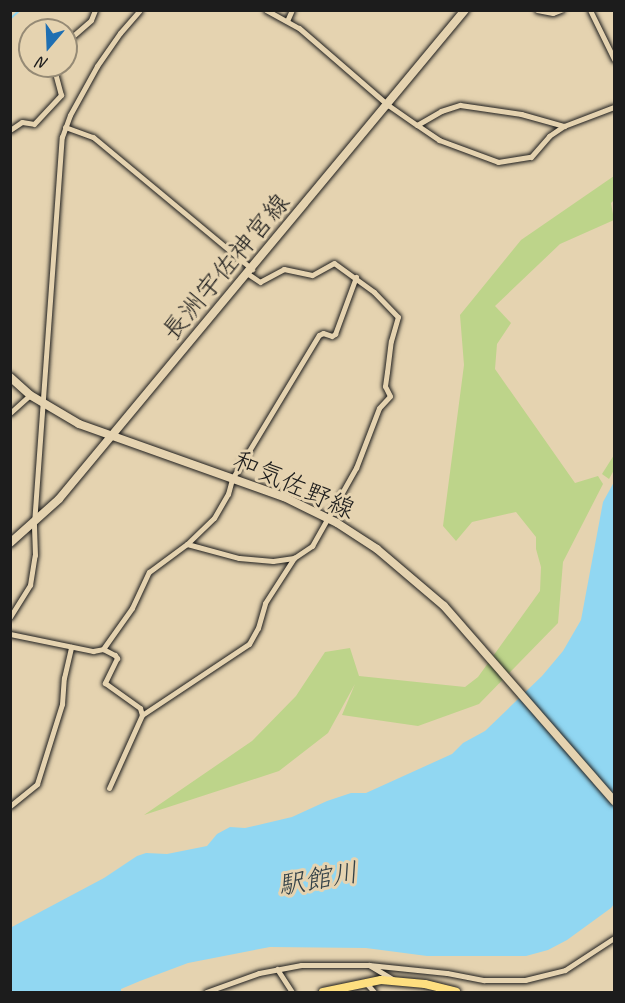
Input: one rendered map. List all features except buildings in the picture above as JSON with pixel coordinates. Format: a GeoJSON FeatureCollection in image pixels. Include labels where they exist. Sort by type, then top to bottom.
{"type":"FeatureCollection","features":[{"type":"Feature","properties":{"kind":"main road","name":"長洲宇佐神宮線"},"geometry":{"type":"LineString","coordinates":[[10,543],[34,524],[59,499],[465,10]]}},
{"type":"Feature","properties":{"kind":"main road","name":"和気佐野線"},"geometry":{"type":"LineString","coordinates":[[10,377],[42,404],[79,424],[284,497],[326,518],[371,545],[418,582],[462,626],[615,801]]}},
{"type":"Feature","properties":{"kind":"main road"},"geometry":{"type":"LineString","coordinates":[[323,993],[364,982],[396,981],[425,984],[453,992]]}},
{"type":"Feature","properties":{"kind":"street"},"geometry":{"type":"LineString","coordinates":[[78,31],[91,20],[95,10]]}},
{"type":"Feature","properties":{"kind":"street"},"geometry":{"type":"LineString","coordinates":[[10,617],[32,578],[42,404],[58,210],[60,148],[65,127],[97,66],[120,33],[140,10]]}},
{"type":"Feature","properties":{"kind":"street"},"geometry":{"type":"LineString","coordinates":[[266,10],[287,21],[334,56],[388,105],[439,140],[498,162],[531,157],[549,136],[564,126],[615,107]]}},
{"type":"Feature","properties":{"kind":"street"},"geometry":{"type":"LineString","coordinates":[[287,21],[292,10]]}},
{"type":"Feature","properties":{"kind":"street"},"geometry":{"type":"LineString","coordinates":[[537,10],[553,13],[561,10]]}},
{"type":"Feature","properties":{"kind":"street"},"geometry":{"type":"LineString","coordinates":[[590,10],[615,58]]}},
{"type":"Feature","properties":{"kind":"street"},"geometry":{"type":"LineString","coordinates":[[10,130],[22,122],[34,124],[61,95],[56,78]]}},
{"type":"Feature","properties":{"kind":"street"},"geometry":{"type":"LineString","coordinates":[[417,125],[441,111],[460,105],[521,114],[564,126]]}},
{"type":"Feature","properties":{"kind":"street"},"geometry":{"type":"LineString","coordinates":[[65,127],[93,137],[260,282],[284,269],[312,275],[334,263],[356,277],[398,317],[391,341],[387,372],[386,386],[390,396],[379,408],[356,468],[326,518],[316,541],[294,558],[265,603],[256,634],[249,644],[142,715],[110,788]]}},
{"type":"Feature","properties":{"kind":"street"},"geometry":{"type":"LineString","coordinates":[[10,634],[93,651],[103,649],[132,608],[149,572],[187,544],[214,518],[228,494],[232,479],[319,335],[335,334],[356,277]]}},
{"type":"Feature","properties":{"kind":"street"},"geometry":{"type":"LineString","coordinates":[[10,413],[30,395]]}},
{"type":"Feature","properties":{"kind":"street"},"geometry":{"type":"LineString","coordinates":[[187,544],[246,560],[273,561],[294,558]]}},
{"type":"Feature","properties":{"kind":"street"},"geometry":{"type":"LineString","coordinates":[[10,806],[37,784],[62,704],[64,678],[71,647]]}},
{"type":"Feature","properties":{"kind":"street"},"geometry":{"type":"LineString","coordinates":[[103,649],[117,658],[105,683],[140,708],[142,715]]}},
{"type":"Feature","properties":{"kind":"street"},"geometry":{"type":"LineString","coordinates":[[206,993],[243,977],[277,969],[310,965],[369,966],[447,973],[484,980],[525,980],[565,970],[615,938]]}},
{"type":"Feature","properties":{"kind":"street"},"geometry":{"type":"LineString","coordinates":[[369,966],[396,981]]}},
{"type":"Feature","properties":{"kind":"street"},"geometry":{"type":"LineString","coordinates":[[277,969],[292,993]]}},
{"type":"Feature","properties":{"kind":"street"},"geometry":{"type":"LineString","coordinates":[[364,982],[374,993]]}},
{"type":"Feature","properties":{"kind":"green space"},"geometry":{"type":"Polygon","coordinates":[[[614,176],[614,200],[611,203],[614,220],[560,244],[495,306],[511,323],[497,344],[495,369],[575,483],[598,476],[603,484],[563,562],[558,623],[479,704],[418,726],[342,715],[355,684],[328,733],[279,771],[144,815],[252,741],[296,696],[325,652],[350,648],[359,676],[465,687],[478,677],[540,591],[541,567],[536,549],[536,537],[516,512],[472,522],[456,541],[443,526],[464,365],[460,315],[521,240],[614,176]]]}},
{"type":"Feature","properties":{"kind":"green space"},"geometry":{"type":"Polygon","coordinates":[[[614,455],[614,470],[609,479],[602,474],[614,455]]]}},
{"type":"Feature","properties":{"kind":"water","name":"駅館川"},"geometry":{"type":"Polygon","coordinates":[[[614,482],[614,904],[611,908],[567,940],[548,950],[526,956],[427,956],[366,948],[270,947],[188,963],[121,989],[121,992],[11,992],[10,928],[104,878],[137,856],[146,853],[167,854],[207,846],[217,834],[230,827],[245,828],[292,817],[351,793],[366,793],[452,754],[463,743],[485,731],[542,676],[563,651],[581,620],[603,502],[614,482]]]}},
{"type":"Feature","properties":{"kind":"waterway"},"geometry":{"type":"LineString","coordinates":[[10,19],[20,10]]}}]}
